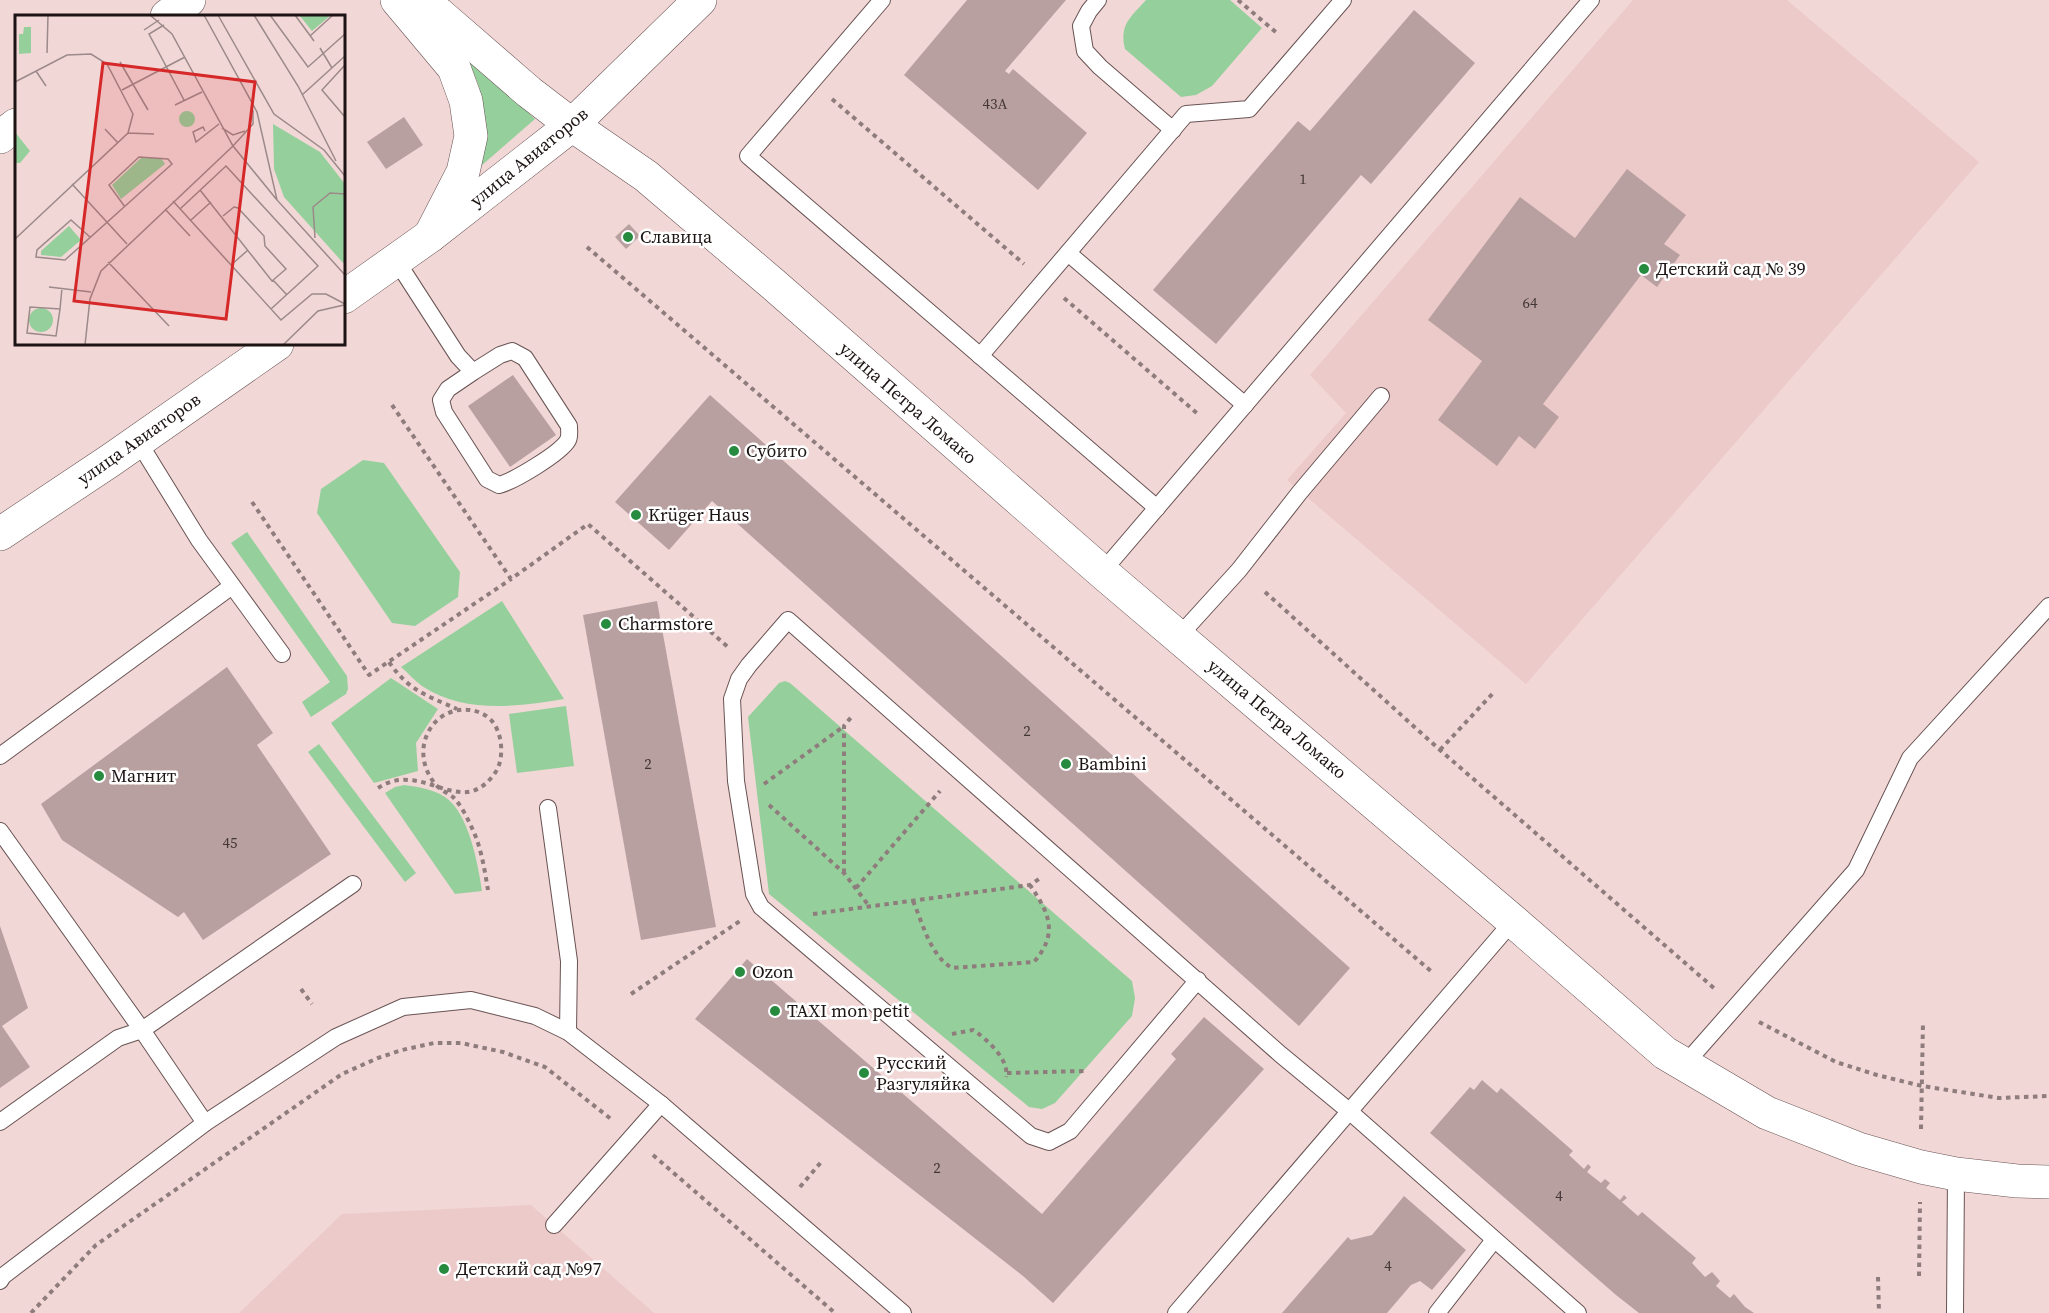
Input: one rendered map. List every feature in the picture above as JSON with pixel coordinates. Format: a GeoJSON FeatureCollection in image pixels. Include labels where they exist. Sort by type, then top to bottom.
{"type":"FeatureCollection","features":[{"type":"Feature","properties":{"kind":"street"},"geometry":{"type":"LineString","coordinates":[[397,0],[454,68],[466,101],[471,136],[463,172],[430,236]]}},
{"type":"Feature","properties":{"kind":"street","name":"улица Петра Ломако"},"geometry":{"type":"LineString","coordinates":[[407,0],[439,14],[530,92],[664,192],[1102,572],[1665,1053],[1767,1113],[1859,1149],[1921,1167],[1956,1174],[2049,1182]]}},
{"type":"Feature","properties":{"kind":"street","name":"улица Авиаторов"},"geometry":{"type":"LineString","coordinates":[[345,296],[430,236],[572,125],[700,0]]}},
{"type":"Feature","properties":{"kind":"street"},"geometry":{"type":"LineString","coordinates":[[0,137],[15,126]]}},
{"type":"Feature","properties":{"kind":"street","name":"улица Авиаторов"},"geometry":{"type":"LineString","coordinates":[[0,534],[276,345]]}},
{"type":"Feature","properties":{"kind":"lane"},"geometry":{"type":"LineString","coordinates":[[882,0],[748,156],[1157,508]]}},
{"type":"Feature","properties":{"kind":"lane"},"geometry":{"type":"LineString","coordinates":[[1098,0],[1081,26],[1086,51],[1100,67],[1173,130]]}},
{"type":"Feature","properties":{"kind":"lane"},"geometry":{"type":"LineString","coordinates":[[980,356],[1186,114],[1249,109],[1343,0]]}},
{"type":"Feature","properties":{"kind":"lane"},"geometry":{"type":"LineString","coordinates":[[1102,572],[1582,3]]}},
{"type":"Feature","properties":{"kind":"lane"},"geometry":{"type":"LineString","coordinates":[[1068,253],[1245,405]]}},
{"type":"Feature","properties":{"kind":"lane"},"geometry":{"type":"LineString","coordinates":[[396,260],[458,356],[473,372]]}},
{"type":"Feature","properties":{"kind":"lane"},"geometry":{"type":"LineString","coordinates":[[512,351],[525,358],[569,426],[569,438],[562,448],[511,482],[499,485],[488,479],[444,412],[441,400],[448,388],[473,372],[500,355],[512,351]]}},
{"type":"Feature","properties":{"kind":"lane"},"geometry":{"type":"LineString","coordinates":[[1179,636],[1239,570],[1300,492],[1381,396]]}},
{"type":"Feature","properties":{"kind":"lane"},"geometry":{"type":"LineString","coordinates":[[138,441],[199,540],[282,654]]}},
{"type":"Feature","properties":{"kind":"lane"},"geometry":{"type":"LineString","coordinates":[[0,756],[232,586]]}},
{"type":"Feature","properties":{"kind":"lane"},"geometry":{"type":"LineString","coordinates":[[1685,1064],[1856,870],[1910,758],[2049,606]]}},
{"type":"Feature","properties":{"kind":"lane"},"geometry":{"type":"LineString","coordinates":[[1198,980],[1070,1131],[1049,1142],[1031,1136],[761,907],[754,894],[736,782],[732,699],[739,679],[749,664],[788,620],[1198,980],[1280,1054],[1349,1111],[1578,1313]]}},
{"type":"Feature","properties":{"kind":"lane"},"geometry":{"type":"LineString","coordinates":[[548,808],[569,961],[568,1032]]}},
{"type":"Feature","properties":{"kind":"lane"},"geometry":{"type":"LineString","coordinates":[[0,831],[206,1123]]}},
{"type":"Feature","properties":{"kind":"lane"},"geometry":{"type":"LineString","coordinates":[[0,1122],[118,1038],[142,1030],[353,884]]}},
{"type":"Feature","properties":{"kind":"lane"},"geometry":{"type":"LineString","coordinates":[[1176,1313],[1513,921]]}},
{"type":"Feature","properties":{"kind":"lane"},"geometry":{"type":"LineString","coordinates":[[0,1281],[3,1276],[206,1123],[336,1037],[403,1007],[471,1000],[535,1016],[568,1032],[661,1104],[903,1313]]}},
{"type":"Feature","properties":{"kind":"lane"},"geometry":{"type":"LineString","coordinates":[[554,1225],[661,1104]]}},
{"type":"Feature","properties":{"kind":"lane"},"geometry":{"type":"LineString","coordinates":[[1955,1313],[1956,1174]]}},
{"type":"Feature","properties":{"kind":"lane"},"geometry":{"type":"LineString","coordinates":[[1437,1313],[1494,1240]]}},
{"type":"Feature","properties":{"kind":"path"},"geometry":{"type":"LineString","coordinates":[[1238,0],[1299,52]]}},
{"type":"Feature","properties":{"kind":"path"},"geometry":{"type":"LineString","coordinates":[[812,82],[1221,433]]}},
{"type":"Feature","properties":{"kind":"path"},"geometry":{"type":"LineString","coordinates":[[587,247],[1453,990]]}},
{"type":"Feature","properties":{"kind":"path"},"geometry":{"type":"LineString","coordinates":[[392,405],[511,579]]}},
{"type":"Feature","properties":{"kind":"path"},"geometry":{"type":"LineString","coordinates":[[252,502],[369,675],[588,524],[749,664]]}},
{"type":"Feature","properties":{"kind":"path"},"geometry":{"type":"LineString","coordinates":[[1265,592],[1440,750],[1710,985],[1756,1020],[1836,1062],[1877,1075],[1922,1086],[1999,1098],[2049,1096]]}},
{"type":"Feature","properties":{"kind":"path"},"geometry":{"type":"LineString","coordinates":[[378,788],[387,782],[409,780],[458,793],[474,790],[489,781],[499,768],[501,751],[499,733],[489,718],[472,711],[457,709],[416,691],[397,674],[389,662]]}},
{"type":"Feature","properties":{"kind":"path"},"geometry":{"type":"LineString","coordinates":[[1440,750],[1495,691]]}},
{"type":"Feature","properties":{"kind":"path"},"geometry":{"type":"LineString","coordinates":[[753,791],[844,726],[869,692]]}},
{"type":"Feature","properties":{"kind":"path"},"geometry":{"type":"LineString","coordinates":[[457,709],[442,716],[429,729],[423,747],[425,769],[439,788],[454,798],[470,823],[478,841],[488,890]]}},
{"type":"Feature","properties":{"kind":"path"},"geometry":{"type":"LineString","coordinates":[[844,726],[844,873]]}},
{"type":"Feature","properties":{"kind":"path"},"geometry":{"type":"LineString","coordinates":[[856,888],[958,769]]}},
{"type":"Feature","properties":{"kind":"path"},"geometry":{"type":"LineString","coordinates":[[736,782],[753,791],[844,873],[869,906]]}},
{"type":"Feature","properties":{"kind":"path"},"geometry":{"type":"LineString","coordinates":[[777,920],[1030,885],[1065,863]]}},
{"type":"Feature","properties":{"kind":"path"},"geometry":{"type":"LineString","coordinates":[[912,901],[935,952],[942,962],[952,968],[1034,962],[1044,950],[1048,940],[1049,925],[1047,913],[1030,885]]}},
{"type":"Feature","properties":{"kind":"path"},"geometry":{"type":"LineString","coordinates":[[631,994],[761,907]]}},
{"type":"Feature","properties":{"kind":"path"},"geometry":{"type":"LineString","coordinates":[[301,989],[312,1004]]}},
{"type":"Feature","properties":{"kind":"path"},"geometry":{"type":"LineString","coordinates":[[1921,1131],[1923,1022]]}},
{"type":"Feature","properties":{"kind":"path"},"geometry":{"type":"LineString","coordinates":[[31,1313],[96,1245],[342,1074],[378,1058],[434,1043],[461,1043],[503,1052],[545,1067],[632,1137],[835,1313]]}},
{"type":"Feature","properties":{"kind":"path"},"geometry":{"type":"LineString","coordinates":[[1007,1073],[1122,1070]]}},
{"type":"Feature","properties":{"kind":"path"},"geometry":{"type":"LineString","coordinates":[[800,1187],[822,1161]]}},
{"type":"Feature","properties":{"kind":"path"},"geometry":{"type":"LineString","coordinates":[[1919,1276],[1920,1199]]}},
{"type":"Feature","properties":{"kind":"path"},"geometry":{"type":"LineString","coordinates":[[1878,1277],[1880,1313]]}},
{"type":"Feature","properties":{"kind":"shaded area","name":"Детский сад № 39"},"geometry":{"type":"Polygon","coordinates":[[[1633,0],[1787,0],[1979,162],[1526,684],[1287,480],[1346,413],[1310,375],[1633,0]]]}},
{"type":"Feature","properties":{"kind":"shaded area","name":"Детский сад №97"},"geometry":{"type":"Polygon","coordinates":[[[531,1205],[654,1313],[239,1313],[342,1214],[531,1205]]]}},
{"type":"Feature","properties":{"kind":"green space"},"geometry":{"type":"Polygon","coordinates":[[[1146,0],[1230,0],[1262,28],[1212,86],[1196,95],[1181,97],[1125,49],[1125,27],[1131,16],[1146,0]]]}},
{"type":"Feature","properties":{"kind":"green space"},"geometry":{"type":"Polygon","coordinates":[[[452,40],[535,119],[481,166],[486,134],[483,101],[475,76],[452,40]]]}},
{"type":"Feature","properties":{"kind":"green space"},"geometry":{"type":"Polygon","coordinates":[[[363,460],[384,463],[460,572],[458,597],[415,626],[392,623],[317,513],[321,489],[363,460]]]}},
{"type":"Feature","properties":{"kind":"green space"},"geometry":{"type":"Polygon","coordinates":[[[247,532],[347,676],[346,694],[311,717],[302,702],[330,682],[231,543],[247,532]]]}},
{"type":"Feature","properties":{"kind":"green space"},"geometry":{"type":"Polygon","coordinates":[[[502,601],[564,699],[509,706],[473,705],[438,695],[422,686],[401,667],[502,601]]]}},
{"type":"Feature","properties":{"kind":"green space"},"geometry":{"type":"Polygon","coordinates":[[[391,678],[438,709],[416,743],[418,771],[374,783],[331,723],[391,678]]]}},
{"type":"Feature","properties":{"kind":"green space"},"geometry":{"type":"Polygon","coordinates":[[[785,681],[1132,981],[1135,998],[1132,1016],[1055,1103],[1042,1109],[1029,1107],[769,894],[748,717],[779,683],[785,681]]]}},
{"type":"Feature","properties":{"kind":"green space"},"geometry":{"type":"Polygon","coordinates":[[[566,706],[574,766],[517,773],[509,714],[566,706]]]}},
{"type":"Feature","properties":{"kind":"green space"},"geometry":{"type":"Polygon","coordinates":[[[319,744],[416,873],[405,882],[308,752],[319,744]]]}},
{"type":"Feature","properties":{"kind":"green space"},"geometry":{"type":"Polygon","coordinates":[[[404,785],[436,792],[453,805],[471,840],[482,891],[455,894],[385,793],[404,785]]]}},
{"type":"Feature","properties":{"kind":"building"},"geometry":{"type":"Polygon","coordinates":[[[967,0],[1066,0],[1005,71],[1009,74],[1013,69],[1087,133],[1038,190],[904,75],[967,0]]]}},
{"type":"Feature","properties":{"kind":"building"},"geometry":{"type":"Polygon","coordinates":[[[1414,10],[1475,63],[1371,184],[1361,175],[1216,344],[1153,290],[1298,121],[1310,131],[1414,10]]]}},
{"type":"Feature","properties":{"kind":"building"},"geometry":{"type":"Polygon","coordinates":[[[404,117],[423,145],[386,169],[367,142],[404,117]]]}},
{"type":"Feature","properties":{"kind":"building"},"geometry":{"type":"Polygon","coordinates":[[[1627,169],[1686,215],[1664,244],[1680,255],[1657,287],[1641,275],[1543,404],[1559,417],[1535,449],[1519,436],[1497,466],[1438,420],[1482,361],[1428,320],[1520,197],[1575,238],[1627,169]]]}},
{"type":"Feature","properties":{"kind":"building","name":"Славица"},"geometry":{"type":"Polygon","coordinates":[[[629,224],[640,236],[626,249],[615,237],[629,224]]]}},
{"type":"Feature","properties":{"kind":"building"},"geometry":{"type":"Polygon","coordinates":[[[513,375],[556,435],[510,467],[468,406],[513,375]]]}},
{"type":"Feature","properties":{"kind":"building"},"geometry":{"type":"Polygon","coordinates":[[[710,395],[1350,968],[1299,1026],[712,501],[669,550],[615,502],[710,395]]]}},
{"type":"Feature","properties":{"kind":"building"},"geometry":{"type":"Polygon","coordinates":[[[657,601],[716,927],[641,940],[583,615],[657,601]]]}},
{"type":"Feature","properties":{"kind":"building"},"geometry":{"type":"Polygon","coordinates":[[[227,667],[273,733],[257,745],[331,854],[203,940],[184,912],[178,917],[62,840],[41,804],[227,667]]]}},
{"type":"Feature","properties":{"kind":"building"},"geometry":{"type":"Polygon","coordinates":[[[0,926],[28,1008],[2,1026],[30,1067],[0,1088],[0,926]]]}},
{"type":"Feature","properties":{"kind":"building"},"geometry":{"type":"Polygon","coordinates":[[[747,959],[1042,1214],[1176,1059],[1171,1054],[1204,1017],[1264,1069],[1053,1303],[1023,1276],[695,1019],[747,959]]]}},
{"type":"Feature","properties":{"kind":"building"},"geometry":{"type":"Polygon","coordinates":[[[1482,1080],[1497,1093],[1501,1088],[1573,1151],[1569,1155],[1584,1169],[1588,1164],[1591,1167],[1587,1172],[1601,1183],[1605,1179],[1610,1183],[1606,1188],[1620,1200],[1624,1195],[1627,1198],[1622,1202],[1638,1216],[1642,1212],[1696,1258],[1692,1263],[1705,1277],[1712,1272],[1720,1281],[1716,1286],[1730,1298],[1734,1294],[1745,1307],[1754,1313],[1639,1313],[1616,1295],[1430,1133],[1470,1087],[1474,1090],[1482,1080]]]}},
{"type":"Feature","properties":{"kind":"building"},"geometry":{"type":"Polygon","coordinates":[[[1404,1196],[1466,1250],[1432,1290],[1420,1281],[1411,1285],[1387,1313],[1282,1313],[1348,1237],[1351,1240],[1372,1235],[1404,1196]]]}},
{"type":"Feature","properties":{"kind":"place","name":"Славица"},"geometry":{"type":"Point","coordinates":[628,237]}},
{"type":"Feature","properties":{"kind":"place","name":"Детский сад № 39"},"geometry":{"type":"Point","coordinates":[1644,269]}},
{"type":"Feature","properties":{"kind":"place","name":"Субито"},"geometry":{"type":"Point","coordinates":[734,451]}},
{"type":"Feature","properties":{"kind":"place","name":"Krüger Haus"},"geometry":{"type":"Point","coordinates":[636,515]}},
{"type":"Feature","properties":{"kind":"place","name":"Charmstore"},"geometry":{"type":"Point","coordinates":[606,624]}},
{"type":"Feature","properties":{"kind":"place","name":"Bambini"},"geometry":{"type":"Point","coordinates":[1066,764]}},
{"type":"Feature","properties":{"kind":"place","name":"Магнит"},"geometry":{"type":"Point","coordinates":[99,776]}},
{"type":"Feature","properties":{"kind":"place","name":"Ozon"},"geometry":{"type":"Point","coordinates":[740,972]}},
{"type":"Feature","properties":{"kind":"place","name":"TAXI mon petit"},"geometry":{"type":"Point","coordinates":[775,1011]}},
{"type":"Feature","properties":{"kind":"place","name":"Русский Разгуляйка"},"geometry":{"type":"Point","coordinates":[864,1073]}},
{"type":"Feature","properties":{"kind":"place","name":"Детский сад №97"},"geometry":{"type":"Point","coordinates":[444,1269]}}]}
